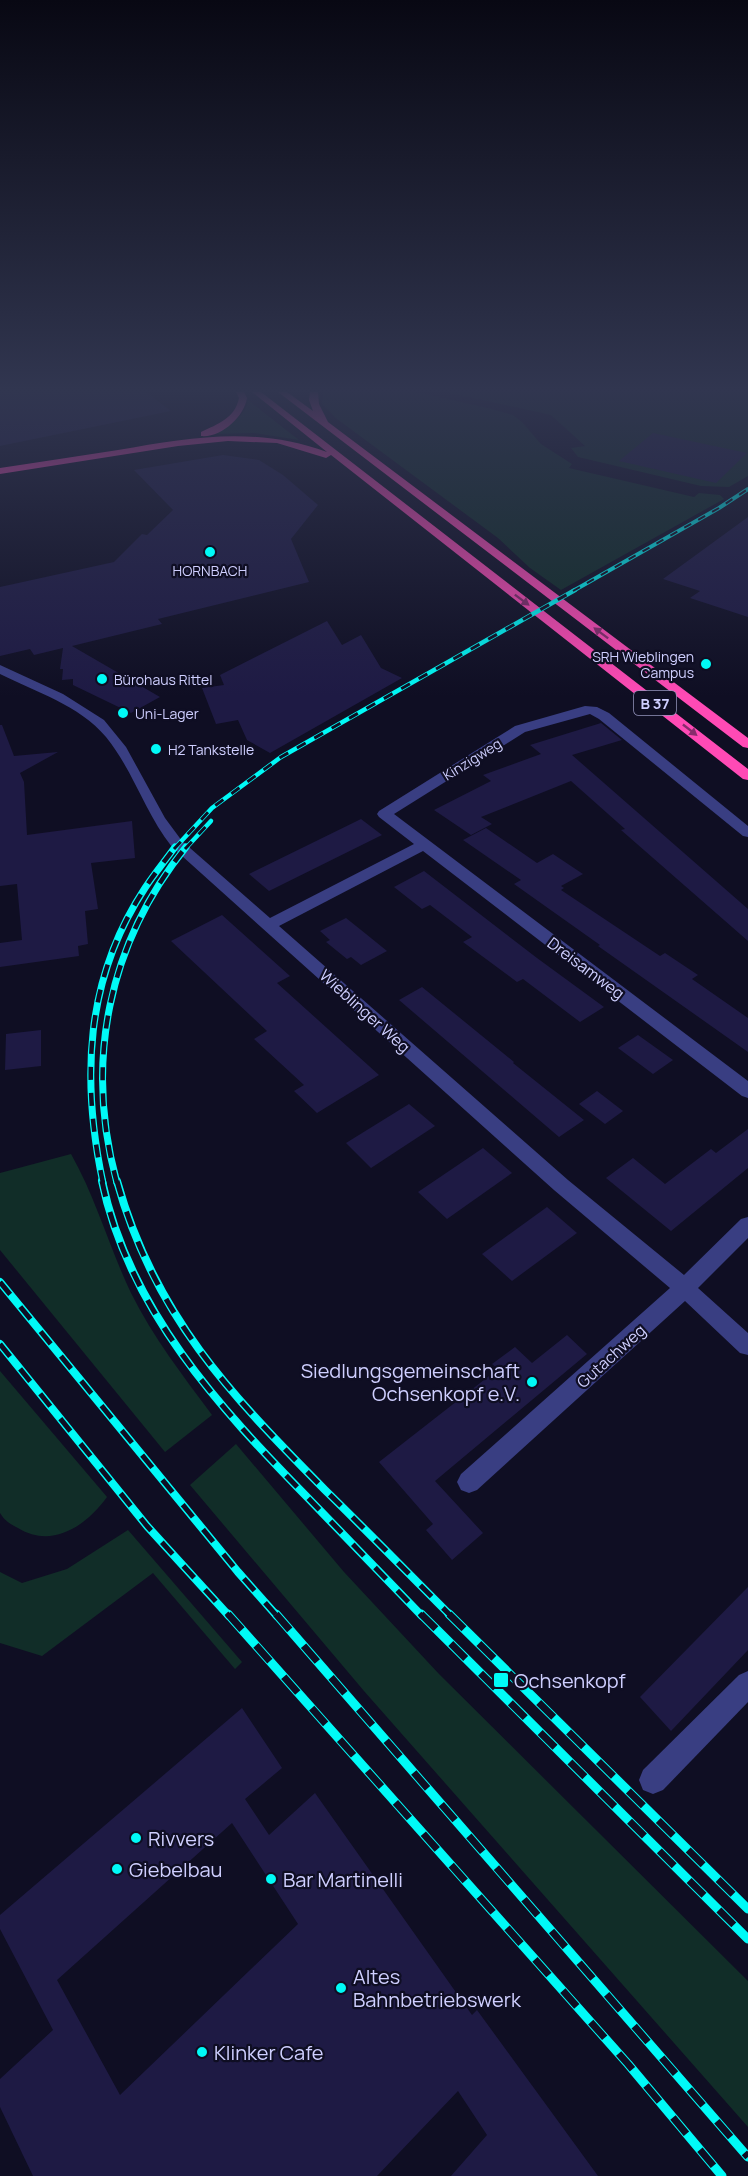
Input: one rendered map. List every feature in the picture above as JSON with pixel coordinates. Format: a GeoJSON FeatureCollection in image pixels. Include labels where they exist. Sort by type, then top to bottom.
{"type":"FeatureCollection","features":[{"type":"Feature","properties":{"kind":"highway","name":"B 37"},"geometry":{"type":"LineString","coordinates":[[386,494],[748,776]]}},
{"type":"Feature","properties":{"kind":"highway","name":"B 37"},"geometry":{"type":"LineString","coordinates":[[417,494],[748,744]]}},
{"type":"Feature","properties":{"kind":"street","name":"Wieblinger Weg"},"geometry":{"type":"LineString","coordinates":[[0,669],[76,706],[105,728],[120,748],[168,834],[561,1185],[683,1287],[748,1346]]}},
{"type":"Feature","properties":{"kind":"street","name":"Kinzigweg"},"geometry":{"type":"LineString","coordinates":[[424,845],[384,814],[520,729],[585,710],[592,710],[604,716],[748,833]]}},
{"type":"Feature","properties":{"kind":"street"},"geometry":{"type":"LineString","coordinates":[[269,925],[424,845]]}},
{"type":"Feature","properties":{"kind":"street","name":"Dreisamweg"},"geometry":{"type":"LineString","coordinates":[[424,845],[748,1091]]}},
{"type":"Feature","properties":{"kind":"street","name":"Gutachweg"},"geometry":{"type":"LineString","coordinates":[[469,1482],[657,1315],[748,1225]]}},
{"type":"Feature","properties":{"kind":"street"},"geometry":{"type":"LineString","coordinates":[[653,1780],[748,1684]]}},
{"type":"Feature","properties":{"kind":"green space"},"geometry":{"type":"Polygon","coordinates":[[[438,494],[679,494],[694,497],[698,494],[705,494],[720,495],[724,499],[561,590],[530,568],[498,538],[438,494]]]}},
{"type":"Feature","properties":{"kind":"green space"},"geometry":{"type":"Polygon","coordinates":[[[71,1154],[88,1188],[131,1293],[169,1356],[212,1415],[165,1452],[0,1250],[0,1173],[71,1154]]]}},
{"type":"Feature","properties":{"kind":"green space"},"geometry":{"type":"Polygon","coordinates":[[[0,1371],[107,1497],[89,1517],[67,1531],[56,1535],[31,1534],[10,1524],[0,1513],[0,1371]]]}},
{"type":"Feature","properties":{"kind":"green space"},"geometry":{"type":"Polygon","coordinates":[[[236,1444],[344,1572],[439,1674],[748,1981],[748,2127],[364,1691],[190,1485],[236,1444]]]}},
{"type":"Feature","properties":{"kind":"green space"},"geometry":{"type":"Polygon","coordinates":[[[128,1530],[242,1662],[235,1669],[153,1573],[42,1656],[0,1643],[0,1572],[22,1583],[67,1569],[128,1530]]]}},
{"type":"Feature","properties":{"kind":"building","name":"HORNBACH"},"geometry":{"type":"Polygon","coordinates":[[[157,494],[305,494],[318,505],[291,539],[309,582],[158,619],[162,624],[72,646],[160,697],[131,713],[73,685],[73,679],[62,680],[63,669],[60,669],[63,648],[34,655],[30,649],[0,656],[0,587],[114,562],[142,534],[147,535],[173,510],[157,494]]]}},
{"type":"Feature","properties":{"kind":"building"},"geometry":{"type":"Polygon","coordinates":[[[748,517],[748,617],[690,598],[700,591],[663,579],[748,517]]]}},
{"type":"Feature","properties":{"kind":"building"},"geometry":{"type":"Polygon","coordinates":[[[327,621],[342,645],[361,635],[381,668],[402,678],[270,753],[247,740],[238,720],[216,724],[202,688],[224,685],[220,675],[327,621]]]}},
{"type":"Feature","properties":{"kind":"building"},"geometry":{"type":"Polygon","coordinates":[[[601,723],[622,740],[572,755],[748,909],[748,941],[621,830],[625,829],[571,781],[481,817],[492,824],[471,835],[434,810],[491,781],[483,775],[541,754],[530,745],[601,723]]]}},
{"type":"Feature","properties":{"kind":"building"},"geometry":{"type":"Polygon","coordinates":[[[0,725],[2,725],[14,756],[58,752],[20,773],[24,782],[27,835],[132,821],[135,858],[91,863],[98,909],[85,911],[88,944],[78,946],[79,956],[0,967],[0,943],[22,940],[17,884],[0,886],[0,725]]]}},
{"type":"Feature","properties":{"kind":"building"},"geometry":{"type":"Polygon","coordinates":[[[361,819],[382,835],[269,891],[249,874],[361,819]]]}},
{"type":"Feature","properties":{"kind":"building"},"geometry":{"type":"Polygon","coordinates":[[[486,828],[537,863],[553,854],[583,874],[561,886],[564,888],[561,890],[660,956],[665,953],[698,975],[692,979],[748,1018],[748,1052],[514,884],[521,880],[463,840],[486,828]]]}},
{"type":"Feature","properties":{"kind":"building"},"geometry":{"type":"Polygon","coordinates":[[[424,871],[604,1007],[580,1022],[523,979],[517,982],[463,942],[472,937],[430,905],[422,909],[394,887],[424,871]]]}},
{"type":"Feature","properties":{"kind":"building"},"geometry":{"type":"Polygon","coordinates":[[[222,915],[290,976],[277,983],[379,1075],[317,1113],[294,1091],[304,1085],[254,1039],[267,1031],[171,941],[222,915]]]}},
{"type":"Feature","properties":{"kind":"building"},"geometry":{"type":"Polygon","coordinates":[[[346,918],[387,951],[361,965],[351,957],[347,959],[326,942],[330,940],[320,931],[346,918]]]}},
{"type":"Feature","properties":{"kind":"building"},"geometry":{"type":"Polygon","coordinates":[[[422,987],[584,1120],[559,1137],[399,1000],[422,987]]]}},
{"type":"Feature","properties":{"kind":"building"},"geometry":{"type":"Polygon","coordinates":[[[41,1030],[41,1066],[5,1070],[6,1034],[41,1030]]]}},
{"type":"Feature","properties":{"kind":"building"},"geometry":{"type":"Polygon","coordinates":[[[638,1035],[673,1060],[653,1074],[618,1048],[638,1035]]]}},
{"type":"Feature","properties":{"kind":"building"},"geometry":{"type":"Polygon","coordinates":[[[597,1091],[623,1111],[605,1124],[579,1104],[597,1091]]]}},
{"type":"Feature","properties":{"kind":"building"},"geometry":{"type":"Polygon","coordinates":[[[409,1104],[435,1126],[371,1168],[346,1143],[409,1104]]]}},
{"type":"Feature","properties":{"kind":"building"},"geometry":{"type":"Polygon","coordinates":[[[748,1129],[748,1168],[671,1231],[606,1178],[633,1158],[665,1184],[711,1149],[716,1153],[748,1129]]]}},
{"type":"Feature","properties":{"kind":"building"},"geometry":{"type":"Polygon","coordinates":[[[483,1148],[512,1173],[447,1219],[418,1192],[483,1148]]]}},
{"type":"Feature","properties":{"kind":"building"},"geometry":{"type":"Polygon","coordinates":[[[547,1207],[577,1233],[512,1281],[482,1254],[547,1207]]]}},
{"type":"Feature","properties":{"kind":"building"},"geometry":{"type":"Polygon","coordinates":[[[567,1335],[587,1354],[435,1481],[483,1533],[452,1560],[426,1530],[433,1524],[379,1462],[498,1369],[492,1364],[515,1347],[532,1363],[567,1335]]]}},
{"type":"Feature","properties":{"kind":"building"},"geometry":{"type":"Polygon","coordinates":[[[748,1587],[748,1650],[671,1731],[640,1697],[748,1587]]]}},
{"type":"Feature","properties":{"kind":"building","name":"Altes Bahnbetriebswerk"},"geometry":{"type":"Polygon","coordinates":[[[242,1708],[282,1768],[245,1799],[269,1835],[315,1793],[472,2015],[477,2010],[598,2176],[451,2176],[487,2135],[458,2091],[377,2176],[33,2176],[0,2107],[0,2079],[53,2030],[0,1929],[0,1915],[242,1708]],[[232,1823],[57,1980],[120,2095],[298,1924],[232,1823]]]}},
{"type":"Feature","properties":{"kind":"railway"},"geometry":{"type":"LineString","coordinates":[[573,591],[741,494]]}},
{"type":"Feature","properties":{"kind":"railway"},"geometry":{"type":"LineString","coordinates":[[174,849],[212,808],[281,757],[575,590]]}},
{"type":"Feature","properties":{"kind":"railway"},"geometry":{"type":"LineString","coordinates":[[185,849],[211,821]]}},
{"type":"Feature","properties":{"kind":"railway"},"geometry":{"type":"LineString","coordinates":[[103,1183],[92,1106],[91,1068],[93,1031],[100,994],[110,958],[125,923],[145,888],[175,847]]}},
{"type":"Feature","properties":{"kind":"railway"},"geometry":{"type":"LineString","coordinates":[[117,1183],[107,1138],[103,1093],[104,1049],[110,1006],[121,964],[138,923],[159,884],[186,847]]}},
{"type":"Feature","properties":{"kind":"railway"},"geometry":{"type":"LineString","coordinates":[[102,1181],[115,1228],[133,1272],[156,1314],[182,1354],[242,1428],[422,1616]]}},
{"type":"Feature","properties":{"kind":"railway"},"geometry":{"type":"LineString","coordinates":[[117,1181],[133,1229],[152,1272],[174,1312],[199,1350],[290,1455],[449,1614]]}},
{"type":"Feature","properties":{"kind":"railway"},"geometry":{"type":"LineString","coordinates":[[0,1282],[238,1572],[277,1616]]}},
{"type":"Feature","properties":{"kind":"railway"},"geometry":{"type":"LineString","coordinates":[[0,1344],[147,1526],[229,1616]]}},
{"type":"Feature","properties":{"kind":"railway"},"geometry":{"type":"LineString","coordinates":[[228,1614],[628,2064],[722,2176]]}},
{"type":"Feature","properties":{"kind":"railway"},"geometry":{"type":"LineString","coordinates":[[276,1614],[748,2157]]}},
{"type":"Feature","properties":{"kind":"railway"},"geometry":{"type":"LineString","coordinates":[[421,1614],[748,1939]]}},
{"type":"Feature","properties":{"kind":"railway"},"geometry":{"type":"LineString","coordinates":[[449,1614],[748,1909]]}},
{"type":"Feature","properties":{"kind":"place","name":"HORNBACH"},"geometry":{"type":"Point","coordinates":[210,552]}},
{"type":"Feature","properties":{"kind":"place","name":"SRH Wieblingen Campus"},"geometry":{"type":"Point","coordinates":[706,664]}},
{"type":"Feature","properties":{"kind":"place","name":"Bürohaus Rittel"},"geometry":{"type":"Point","coordinates":[102,679]}},
{"type":"Feature","properties":{"kind":"place","name":"Uni-Lager"},"geometry":{"type":"Point","coordinates":[123,713]}},
{"type":"Feature","properties":{"kind":"place","name":"H2 Tankstelle"},"geometry":{"type":"Point","coordinates":[156,749]}},
{"type":"Feature","properties":{"kind":"place","name":"Siedlungsgemeinschaft Ochsenkopf e.V."},"geometry":{"type":"Point","coordinates":[532,1382]}},
{"type":"Feature","properties":{"kind":"place","name":"Ochsenkopf"},"geometry":{"type":"Point","coordinates":[501,1680]}},
{"type":"Feature","properties":{"kind":"place","name":"Rivvers"},"geometry":{"type":"Point","coordinates":[136,1838]}},
{"type":"Feature","properties":{"kind":"place","name":"Giebelbau"},"geometry":{"type":"Point","coordinates":[117,1869]}},
{"type":"Feature","properties":{"kind":"place","name":"Bar Martinelli"},"geometry":{"type":"Point","coordinates":[271,1879]}},
{"type":"Feature","properties":{"kind":"place","name":"Altes Bahnbetriebswerk"},"geometry":{"type":"Point","coordinates":[341,1988]}},
{"type":"Feature","properties":{"kind":"place","name":"Klinker Cafe"},"geometry":{"type":"Point","coordinates":[202,2052]}}]}
